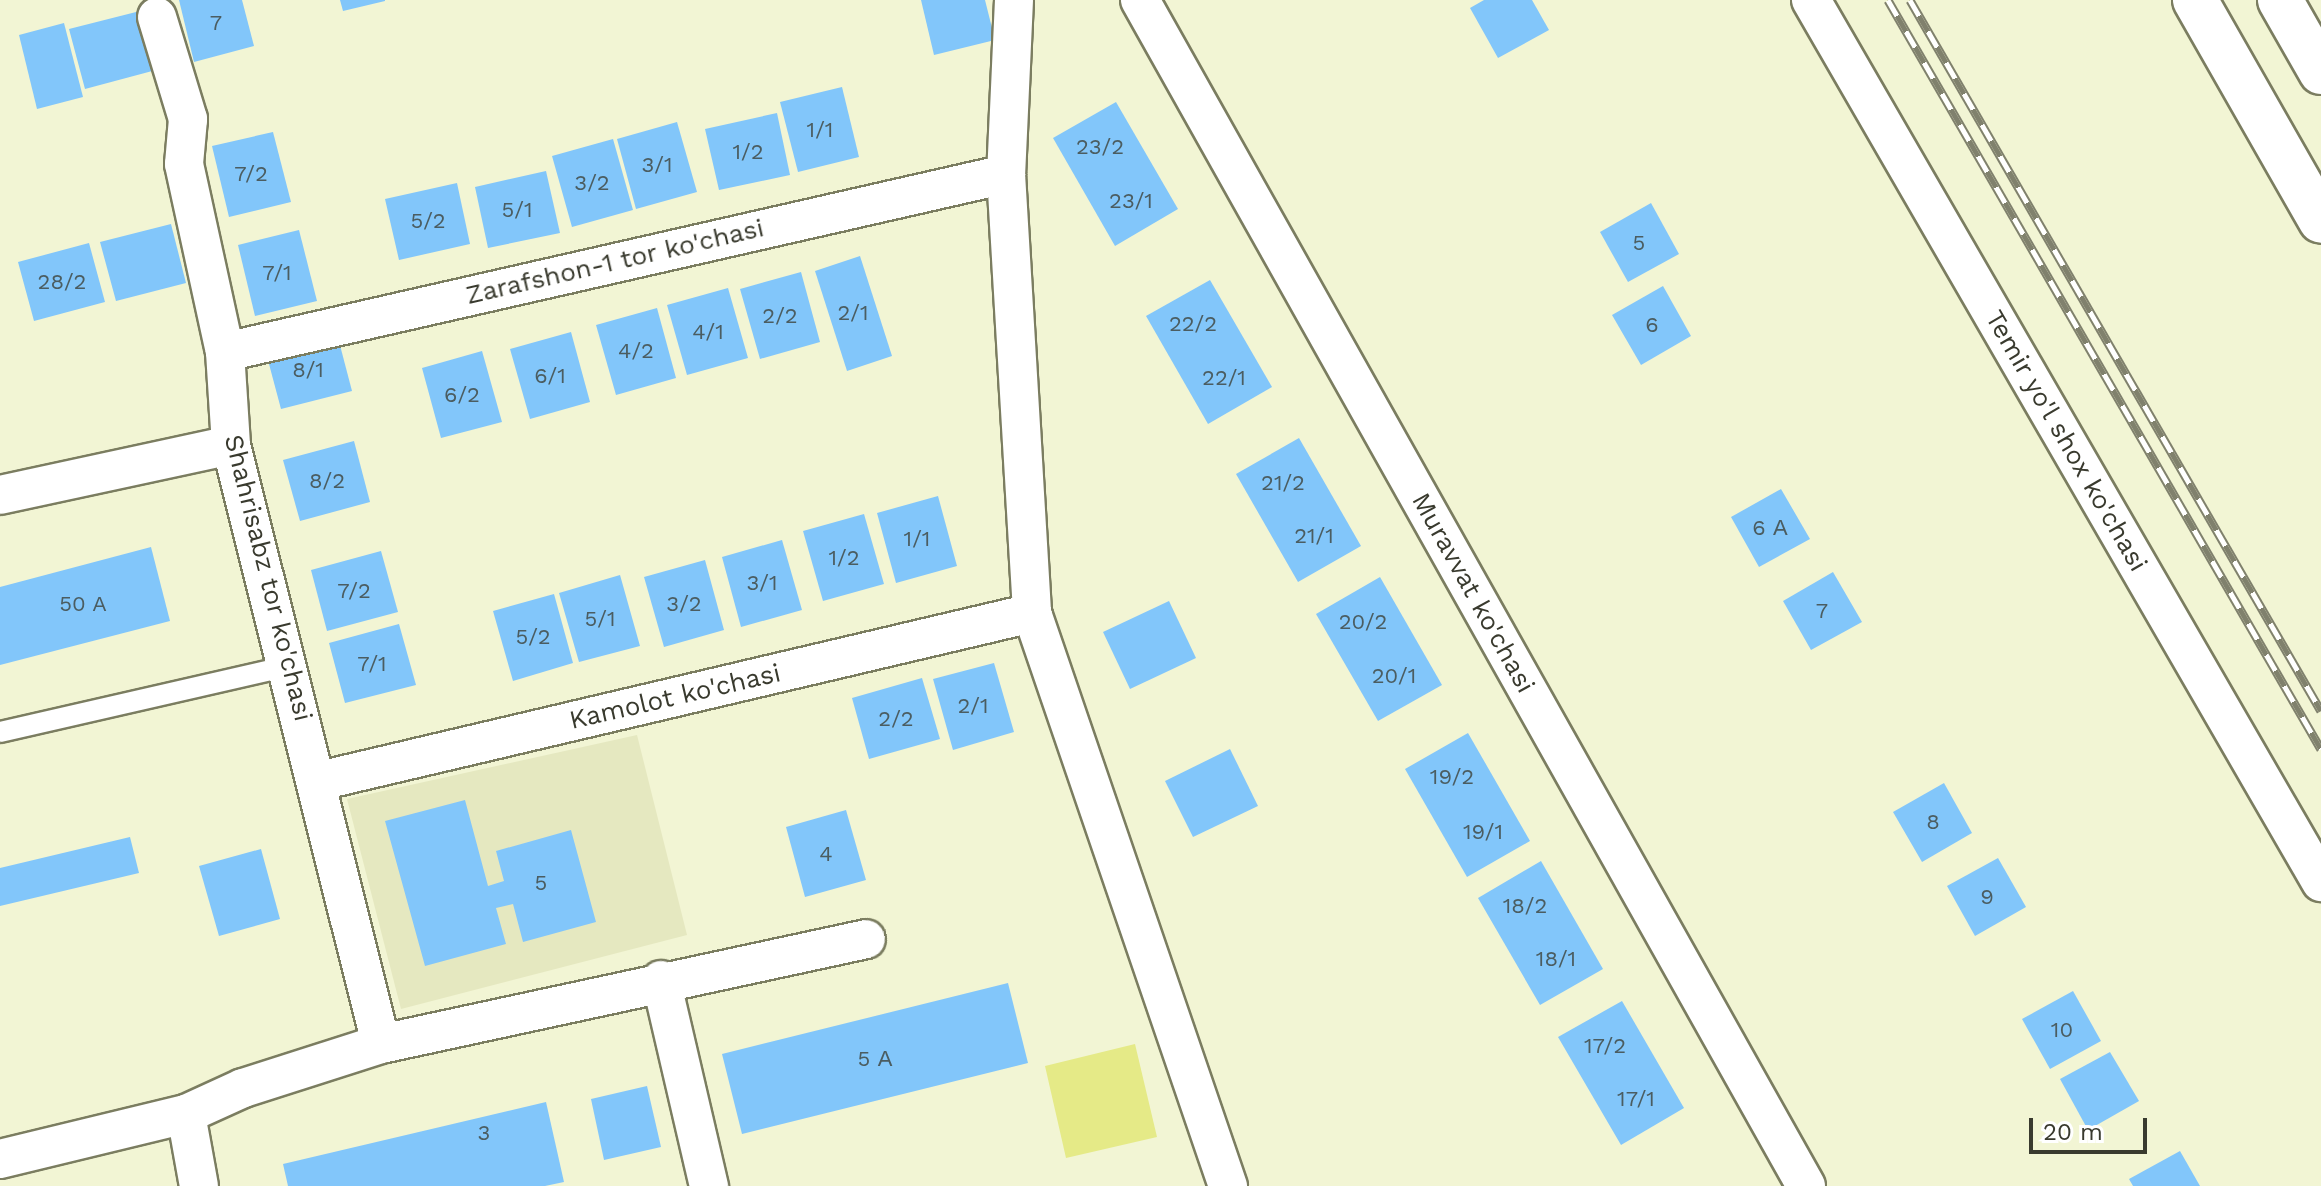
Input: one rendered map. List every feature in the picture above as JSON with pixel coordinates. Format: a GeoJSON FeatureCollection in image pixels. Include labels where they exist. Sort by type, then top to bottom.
{"type":"FeatureCollection","features":[{"type":"Feature","properties":{"kind":"highway"},"geometry":{"type":"LineString","coordinates":[[2195,0],[2321,221]]}},
{"type":"Feature","properties":{"kind":"highway"},"geometry":{"type":"LineString","coordinates":[[2280,0],[2321,72]]}},
{"type":"Feature","properties":{"kind":"street"},"geometry":{"type":"LineString","coordinates":[[1014,0],[1006,174],[1032,613],[1228,1186]]}},
{"type":"Feature","properties":{"kind":"street","name":"Muravvat ko'chasi"},"geometry":{"type":"LineString","coordinates":[[1140,0],[1806,1186]]}},
{"type":"Feature","properties":{"kind":"street","name":"Temir yo'l shox ko'chasi"},"geometry":{"type":"LineString","coordinates":[[1811,0],[2321,882]]}},
{"type":"Feature","properties":{"kind":"street","name":"Shahrisabz tor ko'chasi"},"geometry":{"type":"LineString","coordinates":[[157,17],[188,119],[184,164],[225,352],[231,445],[319,781],[381,1044]]}},
{"type":"Feature","properties":{"kind":"street","name":"Zarafshon-1 tor ko'chasi"},"geometry":{"type":"LineString","coordinates":[[225,352],[1006,174]]}},
{"type":"Feature","properties":{"kind":"street"},"geometry":{"type":"LineString","coordinates":[[0,495],[231,445]]}},
{"type":"Feature","properties":{"kind":"street","name":"Kamolot ko'chasi"},"geometry":{"type":"LineString","coordinates":[[319,781],[1032,613]]}},
{"type":"Feature","properties":{"kind":"street"},"geometry":{"type":"LineString","coordinates":[[0,1159],[186,1114],[243,1088],[381,1044],[661,980],[866,939]]}},
{"type":"Feature","properties":{"kind":"street"},"geometry":{"type":"LineString","coordinates":[[661,980],[709,1186]]}},
{"type":"Feature","properties":{"kind":"street"},"geometry":{"type":"LineString","coordinates":[[186,1114],[199,1186]]}},
{"type":"Feature","properties":{"kind":"lane"},"geometry":{"type":"LineString","coordinates":[[0,732],[289,666]]}},
{"type":"Feature","properties":{"kind":"shaded area"},"geometry":{"type":"Polygon","coordinates":[[[637,735],[687,935],[401,1009],[347,799],[637,735]]]}},
{"type":"Feature","properties":{"kind":"green space"},"geometry":{"type":"Polygon","coordinates":[[[1135,1044],[1157,1137],[1066,1158],[1045,1066],[1135,1044]]]}},
{"type":"Feature","properties":{"kind":"building"},"geometry":{"type":"Polygon","coordinates":[[[179,0],[242,0],[254,46],[194,62],[179,0]]]}},
{"type":"Feature","properties":{"kind":"building"},"geometry":{"type":"Polygon","coordinates":[[[340,0],[385,0],[385,1],[343,11],[340,0]]]}},
{"type":"Feature","properties":{"kind":"building"},"geometry":{"type":"Polygon","coordinates":[[[921,0],[985,0],[995,40],[934,55],[921,0]]]}},
{"type":"Feature","properties":{"kind":"building"},"geometry":{"type":"Polygon","coordinates":[[[1484,0],[1532,0],[1549,30],[1498,58],[1470,8],[1484,0]]]}},
{"type":"Feature","properties":{"kind":"building"},"geometry":{"type":"Polygon","coordinates":[[[140,11],[156,70],[85,89],[69,29],[140,11]]]}},
{"type":"Feature","properties":{"kind":"building"},"geometry":{"type":"Polygon","coordinates":[[[64,23],[83,97],[37,109],[19,35],[64,23]]]}},
{"type":"Feature","properties":{"kind":"building"},"geometry":{"type":"Polygon","coordinates":[[[842,87],[859,157],[798,172],[780,102],[842,87]]]}},
{"type":"Feature","properties":{"kind":"building"},"geometry":{"type":"Polygon","coordinates":[[[1116,102],[1178,209],[1115,246],[1053,138],[1116,102]]]}},
{"type":"Feature","properties":{"kind":"building"},"geometry":{"type":"Polygon","coordinates":[[[777,113],[790,175],[719,190],[705,129],[777,113]]]}},
{"type":"Feature","properties":{"kind":"building"},"geometry":{"type":"Polygon","coordinates":[[[677,122],[697,192],[636,209],[617,139],[677,122]]]}},
{"type":"Feature","properties":{"kind":"building"},"geometry":{"type":"Polygon","coordinates":[[[273,132],[291,202],[229,217],[212,146],[273,132]]]}},
{"type":"Feature","properties":{"kind":"building"},"geometry":{"type":"Polygon","coordinates":[[[613,139],[633,210],[572,227],[552,156],[613,139]]]}},
{"type":"Feature","properties":{"kind":"building"},"geometry":{"type":"Polygon","coordinates":[[[546,171],[560,233],[488,248],[475,187],[546,171]]]}},
{"type":"Feature","properties":{"kind":"building"},"geometry":{"type":"Polygon","coordinates":[[[457,183],[470,244],[399,260],[385,199],[457,183]]]}},
{"type":"Feature","properties":{"kind":"building"},"geometry":{"type":"Polygon","coordinates":[[[1651,203],[1679,254],[1628,282],[1600,232],[1651,203]]]}},
{"type":"Feature","properties":{"kind":"building"},"geometry":{"type":"Polygon","coordinates":[[[171,224],[186,283],[116,301],[100,242],[171,224]]]}},
{"type":"Feature","properties":{"kind":"building"},"geometry":{"type":"Polygon","coordinates":[[[299,230],[317,301],[255,316],[238,245],[299,230]]]}},
{"type":"Feature","properties":{"kind":"building"},"geometry":{"type":"Polygon","coordinates":[[[89,243],[105,302],[34,321],[18,262],[89,243]]]}},
{"type":"Feature","properties":{"kind":"building"},"geometry":{"type":"Polygon","coordinates":[[[860,256],[892,356],[847,371],[815,271],[860,256]]]}},
{"type":"Feature","properties":{"kind":"building"},"geometry":{"type":"Polygon","coordinates":[[[801,272],[820,342],[760,359],[740,289],[801,272]]]}},
{"type":"Feature","properties":{"kind":"building"},"geometry":{"type":"Polygon","coordinates":[[[1210,280],[1272,387],[1208,424],[1146,316],[1210,280]]]}},
{"type":"Feature","properties":{"kind":"building"},"geometry":{"type":"Polygon","coordinates":[[[1663,286],[1691,336],[1641,365],[1612,315],[1663,286]]]}},
{"type":"Feature","properties":{"kind":"building"},"geometry":{"type":"Polygon","coordinates":[[[728,288],[748,358],[687,375],[667,305],[728,288]]]}},
{"type":"Feature","properties":{"kind":"building"},"geometry":{"type":"Polygon","coordinates":[[[657,308],[676,378],[616,395],[596,325],[657,308]]]}},
{"type":"Feature","properties":{"kind":"building"},"geometry":{"type":"Polygon","coordinates":[[[336,330],[352,391],[281,409],[265,349],[336,330]]]}},
{"type":"Feature","properties":{"kind":"building"},"geometry":{"type":"Polygon","coordinates":[[[571,332],[590,402],[530,419],[510,349],[571,332]]]}},
{"type":"Feature","properties":{"kind":"building"},"geometry":{"type":"Polygon","coordinates":[[[482,351],[502,422],[441,438],[422,368],[482,351]]]}},
{"type":"Feature","properties":{"kind":"building"},"geometry":{"type":"Polygon","coordinates":[[[1299,438],[1361,546],[1298,582],[1236,474],[1299,438]]]}},
{"type":"Feature","properties":{"kind":"building"},"geometry":{"type":"Polygon","coordinates":[[[354,441],[370,502],[300,521],[283,460],[354,441]]]}},
{"type":"Feature","properties":{"kind":"building"},"geometry":{"type":"Polygon","coordinates":[[[1781,489],[1810,539],[1759,567],[1731,517],[1781,489]]]}},
{"type":"Feature","properties":{"kind":"building"},"geometry":{"type":"Polygon","coordinates":[[[938,496],[957,566],[896,583],[877,513],[938,496]]]}},
{"type":"Feature","properties":{"kind":"building"},"geometry":{"type":"Polygon","coordinates":[[[864,514],[884,584],[823,601],[803,531],[864,514]]]}},
{"type":"Feature","properties":{"kind":"building"},"geometry":{"type":"Polygon","coordinates":[[[782,540],[802,610],[741,627],[722,557],[782,540]]]}},
{"type":"Feature","properties":{"kind":"building"},"geometry":{"type":"Polygon","coordinates":[[[151,547],[170,621],[0,665],[0,587],[151,547]]]}},
{"type":"Feature","properties":{"kind":"building"},"geometry":{"type":"Polygon","coordinates":[[[381,551],[398,612],[327,631],[311,570],[381,551]]]}},
{"type":"Feature","properties":{"kind":"building"},"geometry":{"type":"Polygon","coordinates":[[[705,560],[724,630],[664,647],[644,577],[705,560]]]}},
{"type":"Feature","properties":{"kind":"building"},"geometry":{"type":"Polygon","coordinates":[[[1833,572],[1862,622],[1811,650],[1783,601],[1833,572]]]}},
{"type":"Feature","properties":{"kind":"building"},"geometry":{"type":"Polygon","coordinates":[[[620,575],[640,646],[579,662],[559,593],[620,575]]]}},
{"type":"Feature","properties":{"kind":"building"},"geometry":{"type":"Polygon","coordinates":[[[1380,577],[1442,685],[1378,721],[1316,614],[1380,577]]]}},
{"type":"Feature","properties":{"kind":"building"},"geometry":{"type":"Polygon","coordinates":[[[554,594],[573,663],[513,681],[493,611],[554,594]]]}},
{"type":"Feature","properties":{"kind":"building"},"geometry":{"type":"Polygon","coordinates":[[[1169,601],[1196,658],[1130,689],[1103,632],[1169,601]]]}},
{"type":"Feature","properties":{"kind":"building"},"geometry":{"type":"Polygon","coordinates":[[[399,624],[416,685],[345,703],[329,643],[399,624]]]}},
{"type":"Feature","properties":{"kind":"building"},"geometry":{"type":"Polygon","coordinates":[[[994,663],[1014,732],[953,750],[933,679],[994,663]]]}},
{"type":"Feature","properties":{"kind":"building"},"geometry":{"type":"Polygon","coordinates":[[[922,678],[940,739],[869,759],[852,698],[922,678]]]}},
{"type":"Feature","properties":{"kind":"building"},"geometry":{"type":"Polygon","coordinates":[[[1468,733],[1530,841],[1467,877],[1405,769],[1468,733]]]}},
{"type":"Feature","properties":{"kind":"building"},"geometry":{"type":"Polygon","coordinates":[[[1230,749],[1258,806],[1193,837],[1165,781],[1230,749]]]}},
{"type":"Feature","properties":{"kind":"building"},"geometry":{"type":"Polygon","coordinates":[[[1944,783],[1972,833],[1922,862],[1893,812],[1944,783]]]}},
{"type":"Feature","properties":{"kind":"building"},"geometry":{"type":"Polygon","coordinates":[[[465,800],[488,886],[504,881],[496,851],[571,830],[596,922],[523,942],[513,904],[496,908],[506,944],[425,966],[385,821],[465,800]]]}},
{"type":"Feature","properties":{"kind":"building"},"geometry":{"type":"Polygon","coordinates":[[[846,810],[866,880],[805,897],[786,827],[846,810]]]}},
{"type":"Feature","properties":{"kind":"building"},"geometry":{"type":"Polygon","coordinates":[[[130,837],[139,873],[0,906],[0,868],[130,837]]]}},
{"type":"Feature","properties":{"kind":"building"},"geometry":{"type":"Polygon","coordinates":[[[261,849],[280,919],[219,936],[199,866],[261,849]]]}},
{"type":"Feature","properties":{"kind":"building"},"geometry":{"type":"Polygon","coordinates":[[[1998,858],[2026,907],[1975,936],[1947,886],[1998,858]]]}},
{"type":"Feature","properties":{"kind":"building"},"geometry":{"type":"Polygon","coordinates":[[[1541,861],[1603,969],[1540,1005],[1478,898],[1541,861]]]}},
{"type":"Feature","properties":{"kind":"building"},"geometry":{"type":"Polygon","coordinates":[[[1008,983],[1028,1063],[742,1134],[722,1054],[1008,983]]]}},
{"type":"Feature","properties":{"kind":"building"},"geometry":{"type":"Polygon","coordinates":[[[2073,991],[2101,1041],[2050,1069],[2022,1019],[2073,991]]]}},
{"type":"Feature","properties":{"kind":"building"},"geometry":{"type":"Polygon","coordinates":[[[1622,1001],[1684,1108],[1621,1145],[1558,1037],[1622,1001]]]}},
{"type":"Feature","properties":{"kind":"building"},"geometry":{"type":"Polygon","coordinates":[[[2110,1052],[2139,1101],[2088,1130],[2060,1079],[2110,1052]]]}},
{"type":"Feature","properties":{"kind":"building"},"geometry":{"type":"Polygon","coordinates":[[[647,1086],[661,1147],[604,1160],[591,1099],[647,1086]]]}},
{"type":"Feature","properties":{"kind":"building"},"geometry":{"type":"Polygon","coordinates":[[[546,1102],[564,1182],[545,1186],[288,1186],[283,1164],[546,1102]]]}},
{"type":"Feature","properties":{"kind":"building"},"geometry":{"type":"Polygon","coordinates":[[[2180,1151],[2200,1186],[2133,1186],[2129,1179],[2180,1151]]]}},
{"type":"Feature","properties":{"kind":"railway"},"geometry":{"type":"LineString","coordinates":[[1888,0],[2321,749]]}},
{"type":"Feature","properties":{"kind":"railway"},"geometry":{"type":"LineString","coordinates":[[1910,0],[2321,711]]}}]}
